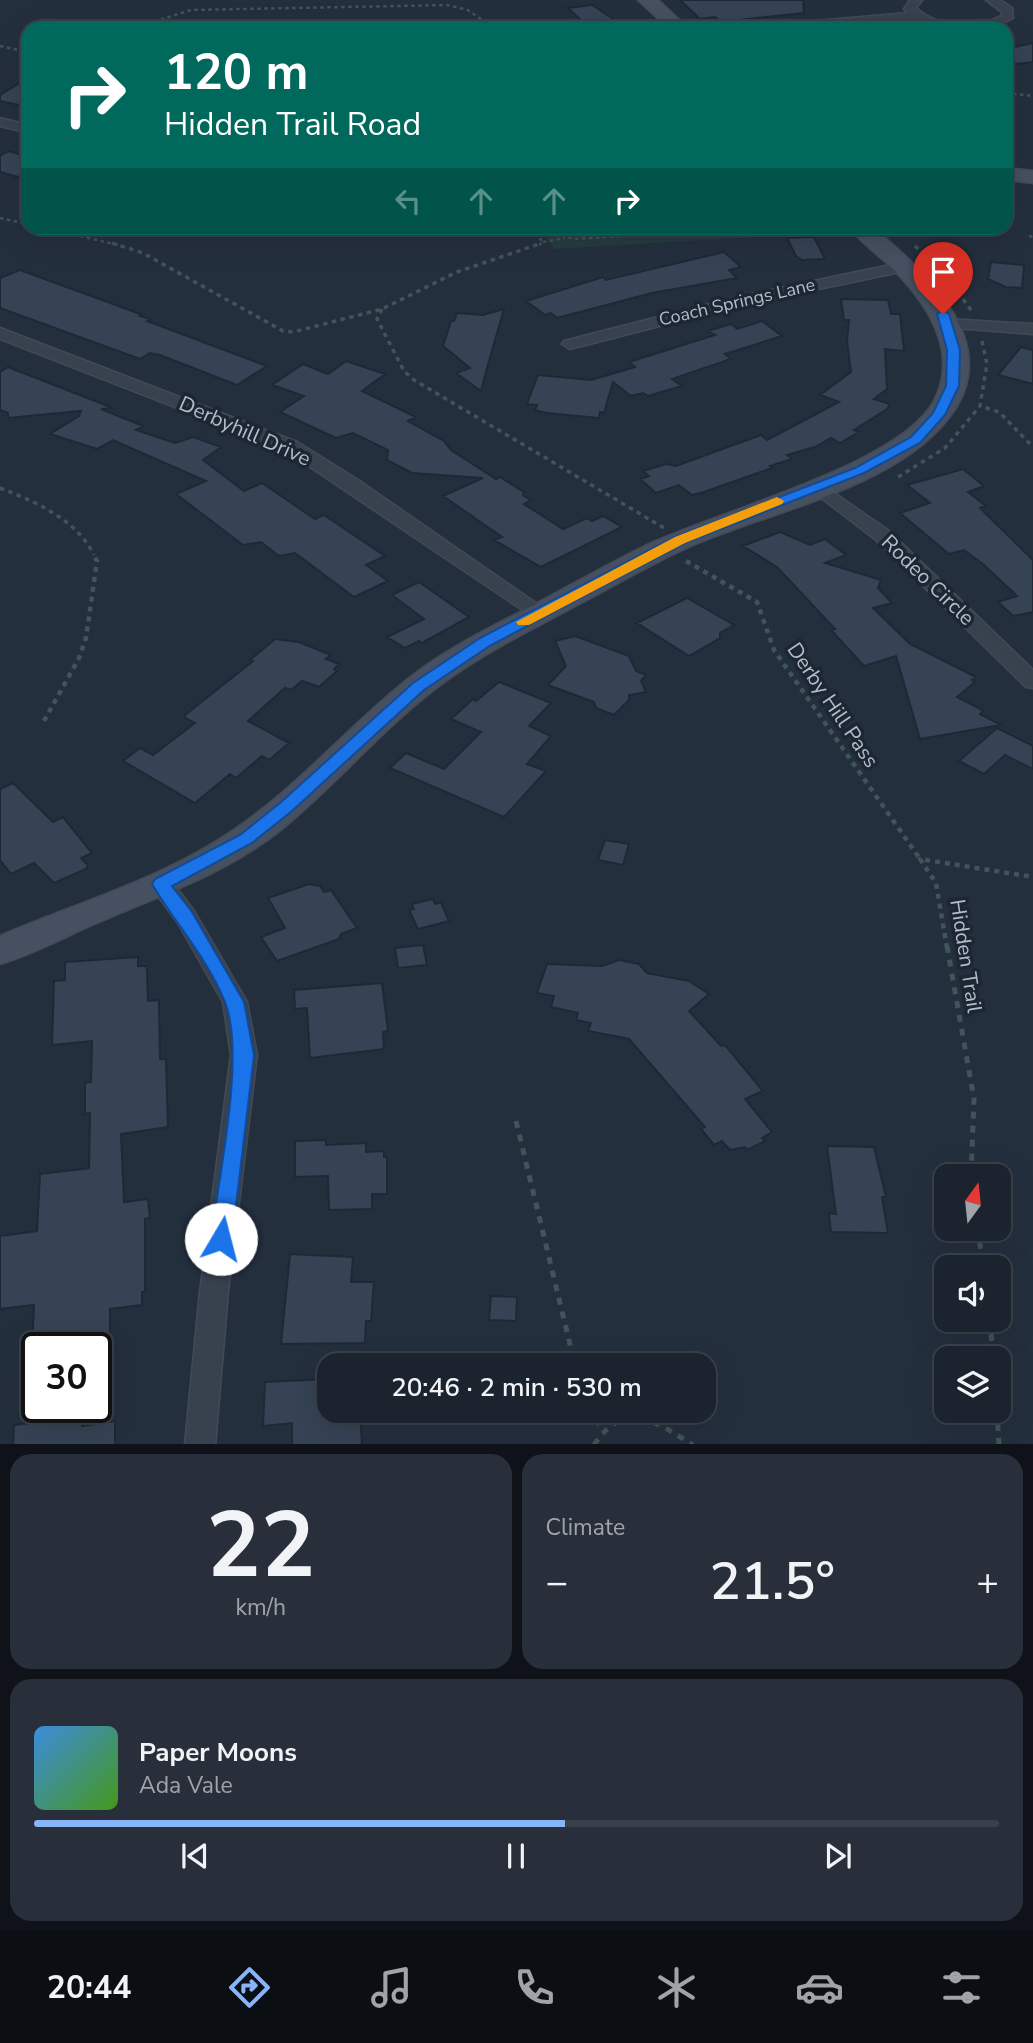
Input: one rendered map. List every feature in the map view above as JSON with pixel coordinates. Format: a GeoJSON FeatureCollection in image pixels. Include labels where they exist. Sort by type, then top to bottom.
{"type":"FeatureCollection","features":[{"type":"Feature","properties":{"kind":"street"},"geometry":{"type":"LineString","coordinates":[[646,0],[671,21]]}},
{"type":"Feature","properties":{"kind":"street"},"geometry":{"type":"LineString","coordinates":[[916,0],[910,9],[916,16]]}},
{"type":"Feature","properties":{"kind":"street"},"geometry":{"type":"LineString","coordinates":[[992,0],[1008,11],[1007,18],[999,21]]}},
{"type":"Feature","properties":{"kind":"street"},"geometry":{"type":"LineString","coordinates":[[860,21],[916,16],[931,21]]}},
{"type":"Feature","properties":{"kind":"street"},"geometry":{"type":"LineString","coordinates":[[0,122],[21,127]]}},
{"type":"Feature","properties":{"kind":"street"},"geometry":{"type":"LineString","coordinates":[[1013,175],[1033,177]]}},
{"type":"Feature","properties":{"kind":"street"},"geometry":{"type":"LineString","coordinates":[[0,951],[161,884],[246,839],[286,807],[418,687],[474,649],[680,540],[891,455],[930,427],[953,386],[955,366],[947,324],[933,296],[869,235]]}},
{"type":"Feature","properties":{"kind":"street","name":"Coach Springs Lane"},"geometry":{"type":"LineString","coordinates":[[570,344],[664,317],[776,291],[905,267]]}},
{"type":"Feature","properties":{"kind":"street"},"geometry":{"type":"LineString","coordinates":[[947,324],[1033,329]]}},
{"type":"Feature","properties":{"kind":"street","name":"Derbyhill Drive"},"geometry":{"type":"LineString","coordinates":[[0,333],[291,446],[352,484],[540,613]]}},
{"type":"Feature","properties":{"kind":"street","name":"Rodeo Circle"},"geometry":{"type":"LineString","coordinates":[[817,486],[882,535],[1033,682]]}},
{"type":"Feature","properties":{"kind":"street"},"geometry":{"type":"LineString","coordinates":[[161,884],[186,917],[235,1002],[244,1055],[214,1292],[200,1444]]}},
{"type":"Feature","properties":{"kind":"path"},"geometry":{"type":"LineString","coordinates":[[156,21],[191,10],[447,5],[468,10],[484,21]]}},
{"type":"Feature","properties":{"kind":"path"},"geometry":{"type":"LineString","coordinates":[[0,46],[21,50]]}},
{"type":"Feature","properties":{"kind":"path"},"geometry":{"type":"LineString","coordinates":[[1013,94],[1033,96]]}},
{"type":"Feature","properties":{"kind":"path"},"geometry":{"type":"LineString","coordinates":[[0,218],[21,222]]}},
{"type":"Feature","properties":{"kind":"path"},"geometry":{"type":"LineString","coordinates":[[78,235],[115,243],[143,253],[283,331],[293,332],[319,322],[382,309],[457,272],[540,246],[543,242],[566,238],[663,235]]}},
{"type":"Feature","properties":{"kind":"path"},"geometry":{"type":"LineString","coordinates":[[536,235],[543,242]]}},
{"type":"Feature","properties":{"kind":"path"},"geometry":{"type":"LineString","coordinates":[[561,235],[566,238]]}},
{"type":"Feature","properties":{"kind":"path"},"geometry":{"type":"LineString","coordinates":[[382,309],[377,320],[404,371],[414,380],[664,528]]}},
{"type":"Feature","properties":{"kind":"path"},"geometry":{"type":"LineString","coordinates":[[980,333],[988,364],[980,406],[999,412],[1033,447]]}},
{"type":"Feature","properties":{"kind":"path"},"geometry":{"type":"LineString","coordinates":[[0,488],[47,507],[88,543],[97,561],[86,638],[79,658],[44,721]]}},
{"type":"Feature","properties":{"kind":"path","name":"Derby Hill Pass"},"geometry":{"type":"LineString","coordinates":[[681,558],[757,602],[774,650],[920,859]]}},
{"type":"Feature","properties":{"kind":"path","name":"Hidden Trail"},"geometry":{"type":"LineString","coordinates":[[920,859],[1033,877]]}},
{"type":"Feature","properties":{"kind":"path","name":"Hidden Trail"},"geometry":{"type":"LineString","coordinates":[[920,859],[936,883],[974,1099],[971,1164]]}},
{"type":"Feature","properties":{"kind":"path"},"geometry":{"type":"LineString","coordinates":[[516,1121],[572,1353]]}},
{"type":"Feature","properties":{"kind":"path"},"geometry":{"type":"LineString","coordinates":[[594,1444],[603,1427],[621,1418],[640,1416],[660,1423],[693,1444]]}},
{"type":"Feature","properties":{"kind":"path"},"geometry":{"type":"LineString","coordinates":[[598,1423],[603,1427]]}},
{"type":"Feature","properties":{"kind":"path"},"geometry":{"type":"LineString","coordinates":[[997,1423],[999,1444]]}},
{"type":"Feature","properties":{"kind":"green space"},"geometry":{"type":"Polygon","coordinates":[[[543,235],[791,235],[555,249],[543,235]]]}},
{"type":"Feature","properties":{"kind":"building"},"geometry":{"type":"Polygon","coordinates":[[[680,0],[803,0],[804,13],[730,21],[720,21],[715,17],[700,19],[680,0]]]}},
{"type":"Feature","properties":{"kind":"building"},"geometry":{"type":"Polygon","coordinates":[[[592,5],[615,20],[582,21],[568,8],[592,5]]]}},
{"type":"Feature","properties":{"kind":"building"},"geometry":{"type":"Polygon","coordinates":[[[1033,43],[1033,62],[1013,64],[1013,47],[1033,43]]]}},
{"type":"Feature","properties":{"kind":"building"},"geometry":{"type":"Polygon","coordinates":[[[21,82],[19,105],[0,101],[0,95],[21,82]]]}},
{"type":"Feature","properties":{"kind":"building"},"geometry":{"type":"Polygon","coordinates":[[[9,151],[21,155],[21,176],[0,172],[0,156],[9,151]]]}},
{"type":"Feature","properties":{"kind":"building"},"geometry":{"type":"Polygon","coordinates":[[[814,237],[825,259],[802,260],[796,256],[787,238],[814,237]]]}},
{"type":"Feature","properties":{"kind":"building"},"geometry":{"type":"Polygon","coordinates":[[[724,252],[741,267],[729,270],[737,278],[652,293],[557,318],[551,313],[545,315],[526,301],[603,277],[606,280],[724,252]]]}},
{"type":"Feature","properties":{"kind":"building"},"geometry":{"type":"Polygon","coordinates":[[[991,262],[1024,265],[1022,288],[1006,287],[988,279],[991,262]]]}},
{"type":"Feature","properties":{"kind":"building"},"geometry":{"type":"Polygon","coordinates":[[[20,270],[143,315],[140,316],[150,319],[147,321],[267,366],[237,385],[160,355],[150,353],[140,359],[0,308],[0,278],[20,270]]]}},
{"type":"Feature","properties":{"kind":"building"},"geometry":{"type":"Polygon","coordinates":[[[841,299],[888,300],[891,314],[900,314],[904,351],[885,349],[887,389],[874,399],[890,404],[887,409],[854,430],[859,432],[840,443],[831,438],[815,447],[787,455],[792,459],[770,466],[772,468],[701,493],[692,495],[679,485],[656,493],[640,479],[649,476],[643,471],[666,464],[676,466],[761,435],[767,440],[839,402],[820,395],[851,372],[847,341],[849,320],[844,320],[841,299]]]}},
{"type":"Feature","properties":{"kind":"building"},"geometry":{"type":"Polygon","coordinates":[[[504,309],[481,391],[456,373],[470,368],[443,346],[451,321],[454,321],[457,313],[483,315],[504,309]]]}},
{"type":"Feature","properties":{"kind":"building"},"geometry":{"type":"Polygon","coordinates":[[[762,321],[782,336],[725,354],[731,359],[672,379],[682,386],[648,396],[643,393],[631,396],[613,382],[604,413],[600,412],[599,418],[546,413],[535,410],[537,405],[527,404],[538,375],[591,380],[635,367],[629,362],[715,335],[708,331],[731,324],[737,329],[762,321]]]}},
{"type":"Feature","properties":{"kind":"building"},"geometry":{"type":"Polygon","coordinates":[[[1021,347],[1033,350],[1033,384],[998,375],[1021,347]]]}},
{"type":"Feature","properties":{"kind":"building"},"geometry":{"type":"Polygon","coordinates":[[[346,361],[385,374],[362,391],[416,417],[408,421],[444,441],[451,450],[496,479],[500,477],[524,492],[523,495],[531,500],[524,504],[563,529],[587,518],[592,521],[603,516],[622,527],[541,567],[494,540],[502,537],[443,496],[483,478],[412,473],[387,460],[388,450],[353,433],[336,438],[280,412],[304,396],[272,385],[303,364],[328,374],[346,361]]]}},
{"type":"Feature","properties":{"kind":"building"},"geometry":{"type":"Polygon","coordinates":[[[8,367],[113,408],[101,409],[143,426],[136,430],[175,443],[193,437],[221,447],[203,460],[244,491],[262,483],[315,519],[324,515],[385,556],[366,565],[388,581],[354,597],[295,553],[279,556],[261,542],[243,545],[176,494],[206,481],[113,440],[97,449],[50,434],[79,416],[81,411],[8,418],[8,413],[0,410],[0,372],[8,367]]]}},
{"type":"Feature","properties":{"kind":"building"},"geometry":{"type":"Polygon","coordinates":[[[963,469],[984,486],[968,492],[986,506],[980,508],[1033,560],[1033,612],[1013,616],[998,602],[1017,596],[984,565],[964,550],[949,554],[900,513],[930,503],[907,485],[963,469]]]}},
{"type":"Feature","properties":{"kind":"building"},"geometry":{"type":"Polygon","coordinates":[[[780,532],[810,545],[825,539],[846,555],[825,563],[881,580],[878,588],[892,603],[873,608],[910,644],[976,677],[972,680],[975,682],[957,697],[979,708],[983,711],[980,714],[1001,725],[920,739],[896,656],[864,666],[831,630],[835,629],[777,567],[743,546],[780,532]]]}},
{"type":"Feature","properties":{"kind":"building"},"geometry":{"type":"Polygon","coordinates":[[[419,582],[469,617],[422,643],[419,641],[405,648],[387,637],[424,619],[392,595],[419,582]]]}},
{"type":"Feature","properties":{"kind":"building"},"geometry":{"type":"Polygon","coordinates":[[[687,598],[734,625],[720,633],[720,638],[689,656],[637,623],[687,598]]]}},
{"type":"Feature","properties":{"kind":"building"},"geometry":{"type":"Polygon","coordinates":[[[575,636],[629,656],[636,671],[646,675],[641,681],[646,692],[629,695],[629,700],[614,715],[596,708],[594,702],[548,685],[566,666],[555,641],[575,636]]]}},
{"type":"Feature","properties":{"kind":"building"},"geometry":{"type":"Polygon","coordinates":[[[275,639],[299,642],[331,655],[326,659],[339,664],[334,669],[337,671],[319,687],[302,681],[291,690],[285,688],[248,721],[289,743],[269,760],[262,756],[236,778],[230,774],[195,803],[123,761],[140,748],[153,755],[195,723],[185,718],[185,715],[253,661],[250,660],[275,639]]]}},
{"type":"Feature","properties":{"kind":"building"},"geometry":{"type":"Polygon","coordinates":[[[499,682],[551,703],[529,726],[551,736],[527,764],[546,771],[504,817],[390,768],[406,753],[444,769],[481,732],[451,719],[473,699],[476,701],[499,682]]]}},
{"type":"Feature","properties":{"kind":"building"},"geometry":{"type":"Polygon","coordinates":[[[997,728],[1033,746],[1033,769],[1005,755],[984,774],[959,761],[997,728]]]}},
{"type":"Feature","properties":{"kind":"building"},"geometry":{"type":"Polygon","coordinates":[[[13,783],[53,822],[63,817],[92,853],[81,858],[88,865],[86,869],[54,883],[34,863],[11,874],[0,860],[0,789],[13,783]]]}},
{"type":"Feature","properties":{"kind":"building"},"geometry":{"type":"Polygon","coordinates":[[[605,840],[629,844],[623,865],[598,860],[605,840]]]}},
{"type":"Feature","properties":{"kind":"building"},"geometry":{"type":"Polygon","coordinates":[[[309,884],[320,886],[324,892],[331,890],[357,928],[341,934],[339,939],[277,961],[261,937],[285,928],[268,898],[309,884]]]}},
{"type":"Feature","properties":{"kind":"building"},"geometry":{"type":"Polygon","coordinates":[[[433,899],[435,904],[441,902],[449,921],[418,929],[409,910],[414,909],[412,904],[433,899]]]}},
{"type":"Feature","properties":{"kind":"building"},"geometry":{"type":"Polygon","coordinates":[[[423,945],[427,965],[398,968],[395,948],[423,945]]]}},
{"type":"Feature","properties":{"kind":"building"},"geometry":{"type":"Polygon","coordinates":[[[138,957],[138,966],[146,966],[147,970],[148,1001],[159,1000],[160,1059],[166,1059],[168,1127],[121,1134],[124,1202],[148,1199],[150,1218],[145,1219],[145,1292],[142,1292],[142,1305],[110,1309],[110,1332],[33,1332],[34,1305],[0,1309],[0,1236],[37,1231],[40,1174],[89,1168],[90,1113],[85,1114],[85,1083],[91,1082],[92,1041],[52,1045],[54,981],[65,980],[65,962],[138,957]]]}},
{"type":"Feature","properties":{"kind":"building"},"geometry":{"type":"Polygon","coordinates":[[[619,960],[639,964],[647,973],[689,981],[709,994],[689,1011],[721,1046],[725,1045],[763,1091],[745,1099],[772,1132],[762,1138],[765,1141],[747,1150],[745,1147],[730,1150],[722,1141],[714,1145],[701,1129],[705,1127],[629,1039],[588,1031],[591,1023],[576,1020],[578,1013],[551,1007],[554,996],[537,993],[547,964],[602,966],[619,960]]]}},
{"type":"Feature","properties":{"kind":"building"},"geometry":{"type":"Polygon","coordinates":[[[382,983],[388,1031],[383,1032],[384,1049],[310,1058],[307,1008],[295,1009],[294,990],[382,983]]]}},
{"type":"Feature","properties":{"kind":"building"},"geometry":{"type":"Polygon","coordinates":[[[326,1140],[326,1145],[366,1143],[366,1152],[384,1151],[384,1157],[387,1157],[387,1194],[372,1194],[372,1209],[329,1210],[328,1176],[295,1177],[295,1141],[326,1140]]]}},
{"type":"Feature","properties":{"kind":"building"},"geometry":{"type":"Polygon","coordinates":[[[827,1146],[874,1147],[886,1197],[882,1197],[888,1233],[831,1232],[829,1213],[836,1214],[827,1146]]]}},
{"type":"Feature","properties":{"kind":"building"},"geometry":{"type":"Polygon","coordinates":[[[290,1254],[353,1257],[351,1282],[374,1282],[371,1321],[366,1321],[365,1343],[281,1344],[290,1254]]]}},
{"type":"Feature","properties":{"kind":"building"},"geometry":{"type":"Polygon","coordinates":[[[491,1296],[517,1297],[516,1321],[489,1320],[491,1296]]]}},
{"type":"Feature","properties":{"kind":"building"},"geometry":{"type":"Polygon","coordinates":[[[317,1380],[317,1423],[361,1423],[362,1444],[292,1444],[292,1423],[263,1426],[265,1382],[317,1380]]]}},
{"type":"Feature","properties":{"kind":"building"},"geometry":{"type":"Polygon","coordinates":[[[115,1421],[115,1444],[13,1444],[14,1425],[82,1423],[82,1426],[115,1421]]]}},
{"type":"Feature","properties":{"kind":"slow traffic"},"geometry":{"type":"LineString","coordinates":[[524,622],[680,540],[777,501]]}},
{"type":"Feature","properties":{"kind":"route"},"geometry":{"type":"LineString","coordinates":[[221,1239],[244,1055],[235,1002],[186,917],[161,884],[246,839],[286,807],[418,687],[485,641],[680,540],[718,523],[860,471],[916,440],[939,415],[953,386],[954,350],[943,314]]}}]}
